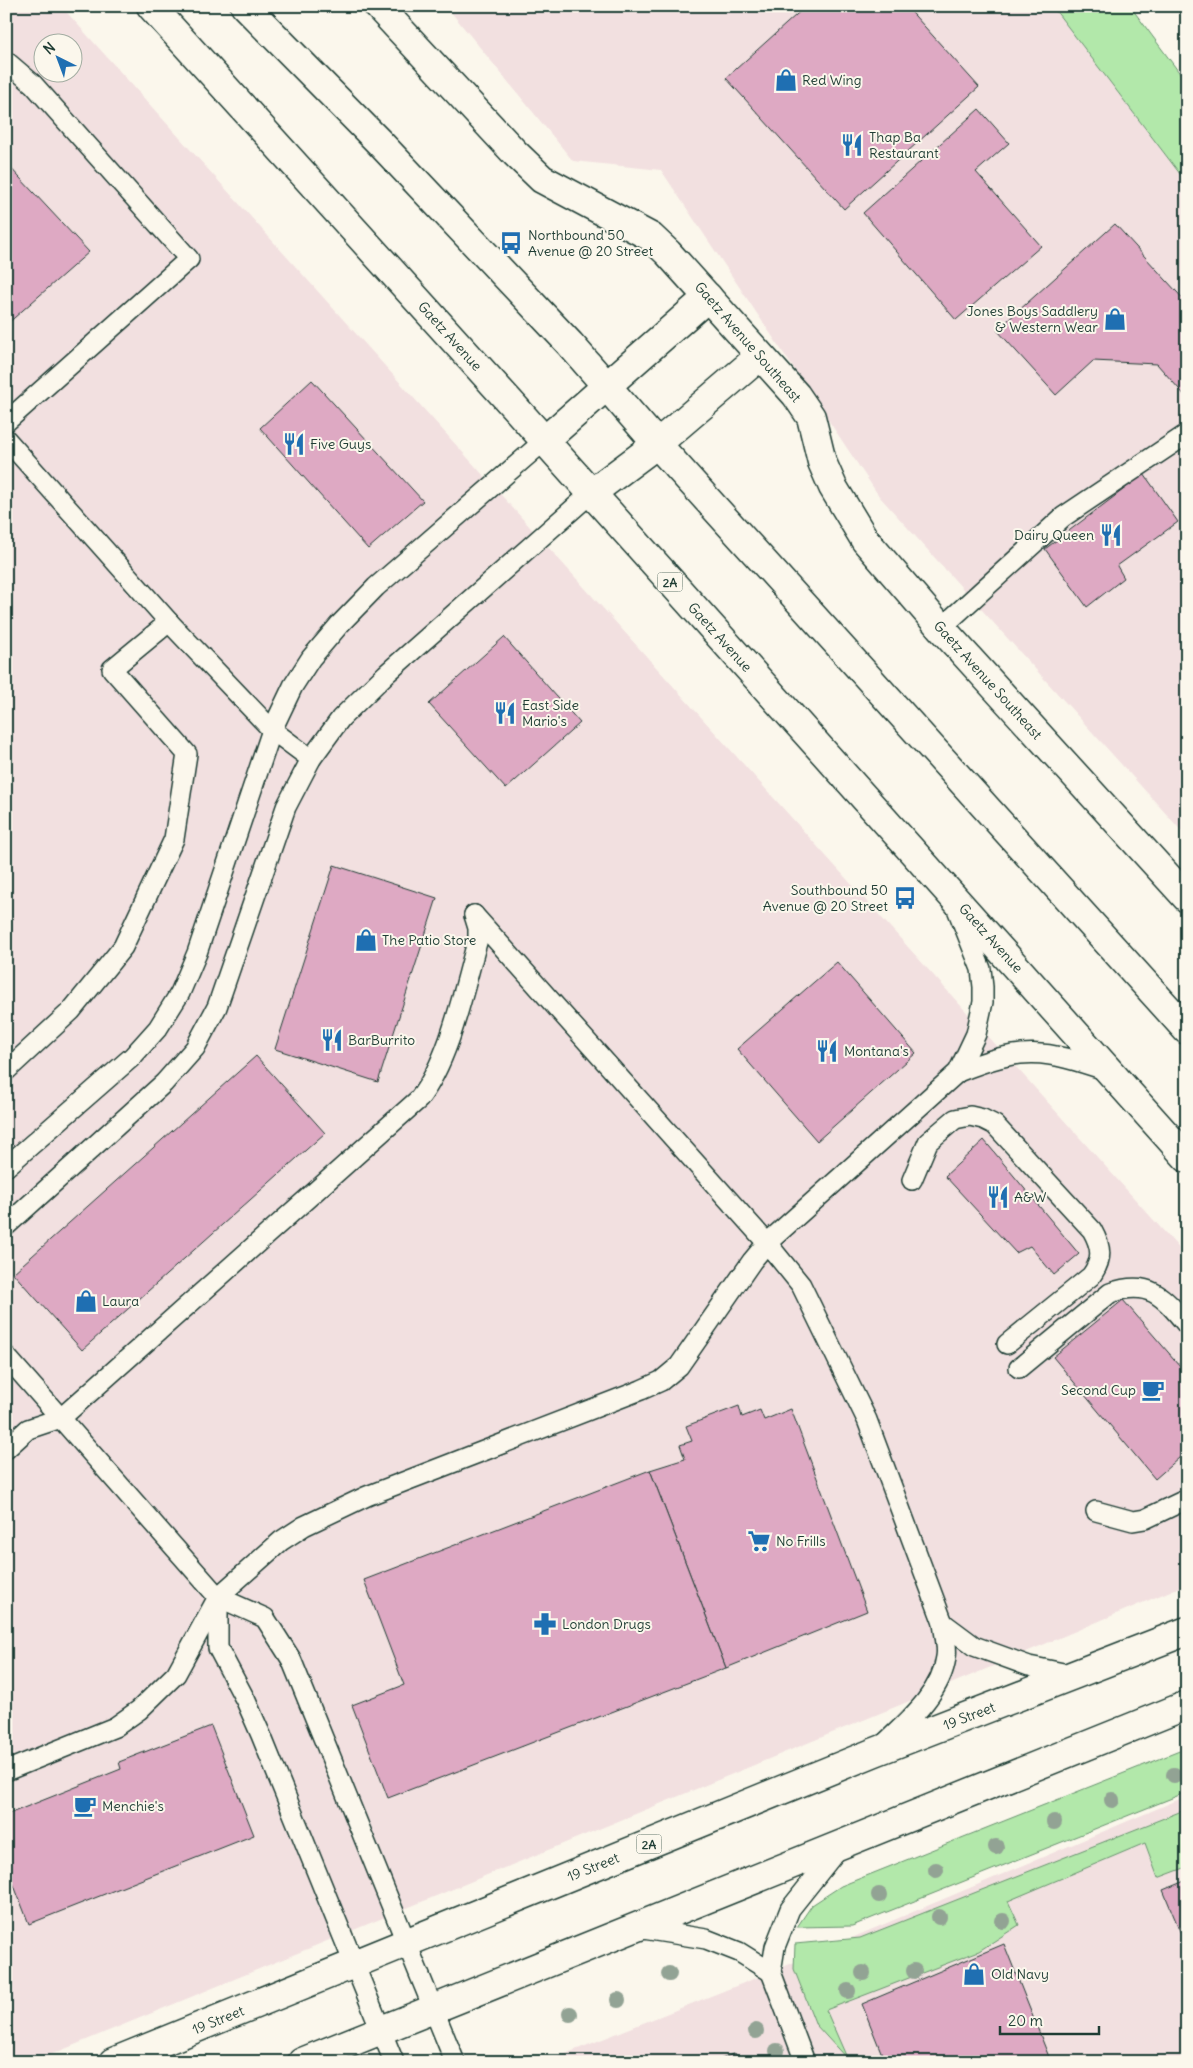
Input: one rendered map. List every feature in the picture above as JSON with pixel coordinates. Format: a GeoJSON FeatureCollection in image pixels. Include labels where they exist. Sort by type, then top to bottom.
{"type":"FeatureCollection","features":[{"type":"Feature","properties":{"kind":"main road","name":"Gaetz Avenue"},"geometry":{"type":"LineString","coordinates":[[151,6],[1187,1158]]}},
{"type":"Feature","properties":{"kind":"main road"},"geometry":{"type":"LineString","coordinates":[[245,6],[379,142],[570,344],[657,444],[1187,1030]]}},
{"type":"Feature","properties":{"kind":"main road","name":"Gaetz Avenue Southeast"},"geometry":{"type":"LineString","coordinates":[[378,6],[508,146],[542,179],[651,237],[708,297],[796,395],[811,417],[822,462],[848,514],[893,574],[1187,898]]}},
{"type":"Feature","properties":{"kind":"main road"},"geometry":{"type":"LineString","coordinates":[[544,441],[708,297]]}},
{"type":"Feature","properties":{"kind":"main road"},"geometry":{"type":"LineString","coordinates":[[590,494],[657,444],[760,356]]}},
{"type":"Feature","properties":{"kind":"main road","name":"19 Street"},"geometry":{"type":"LineString","coordinates":[[113,2062],[875,1752],[1187,1631]]}},
{"type":"Feature","properties":{"kind":"main road"},"geometry":{"type":"LineString","coordinates":[[302,2062],[636,1928],[843,1842],[1187,1705]]}},
{"type":"Feature","properties":{"kind":"lane"},"geometry":{"type":"LineString","coordinates":[[6,61],[33,84],[189,259],[6,422]]}},
{"type":"Feature","properties":{"kind":"lane"},"geometry":{"type":"LineString","coordinates":[[941,628],[1063,517],[1187,434]]}},
{"type":"Feature","properties":{"kind":"lane"},"geometry":{"type":"LineString","coordinates":[[6,439],[169,622],[272,730],[311,759]]}},
{"type":"Feature","properties":{"kind":"lane"},"geometry":{"type":"LineString","coordinates":[[6,1167],[132,1057],[158,1028],[180,993],[197,953],[272,730],[293,686],[312,658],[340,624],[376,587],[544,441]]}},
{"type":"Feature","properties":{"kind":"lane"},"geometry":{"type":"LineString","coordinates":[[6,1226],[164,1083],[195,1048],[217,1007],[286,807],[311,759],[340,718],[386,674],[590,494]]}},
{"type":"Feature","properties":{"kind":"lane"},"geometry":{"type":"LineString","coordinates":[[6,1071],[71,1011],[123,947],[174,839],[187,754],[112,669],[169,622]]}},
{"type":"Feature","properties":{"kind":"lane"},"geometry":{"type":"LineString","coordinates":[[951,894],[981,969],[983,987],[983,1002],[976,1034],[958,1072]]}},
{"type":"Feature","properties":{"kind":"lane"},"geometry":{"type":"LineString","coordinates":[[6,1449],[28,1429],[61,1418],[419,1099],[437,1071],[450,1034],[478,939],[478,928],[474,915],[768,1243],[801,1286],[867,1420],[943,1623],[946,1658],[934,1691],[910,1720],[875,1752]]}},
{"type":"Feature","properties":{"kind":"lane"},"geometry":{"type":"LineString","coordinates":[[6,1771],[115,1727],[138,1710],[176,1674],[218,1597],[281,1541],[313,1522],[367,1496],[661,1381],[679,1366],[752,1261],[768,1243],[958,1072],[1009,1054],[1036,1052],[1067,1057],[1111,1072]]}},
{"type":"Feature","properties":{"kind":"lane"},"geometry":{"type":"LineString","coordinates":[[912,1180],[928,1142],[955,1119],[970,1116],[983,1119],[995,1125],[1092,1230],[1100,1244],[1101,1256],[1098,1266],[1091,1276],[1007,1344]]}},
{"type":"Feature","properties":{"kind":"lane"},"geometry":{"type":"LineString","coordinates":[[1019,1368],[1110,1293],[1127,1287],[1143,1288],[1157,1293],[1187,1325]]}},
{"type":"Feature","properties":{"kind":"lane"},"geometry":{"type":"LineString","coordinates":[[6,1356],[218,1597],[265,1618],[287,1652],[455,2062]]}},
{"type":"Feature","properties":{"kind":"lane"},"geometry":{"type":"LineString","coordinates":[[1096,1511],[1132,1521],[1145,1519],[1187,1499]]}},
{"type":"Feature","properties":{"kind":"lane"},"geometry":{"type":"LineString","coordinates":[[218,1597],[218,1648],[246,1701],[261,1735],[394,2062]]}},
{"type":"Feature","properties":{"kind":"lane"},"geometry":{"type":"LineString","coordinates":[[943,1623],[974,1646],[1029,1666],[1074,1675]]}},
{"type":"Feature","properties":{"kind":"lane"},"geometry":{"type":"LineString","coordinates":[[805,2062],[771,1972],[778,1936],[790,1909],[843,1842]]}},
{"type":"Feature","properties":{"kind":"lane"},"geometry":{"type":"LineString","coordinates":[[636,1928],[706,1939],[739,1952],[771,1972]]}},
{"type":"Feature","properties":{"kind":"shaded area"},"geometry":{"type":"Polygon","coordinates":[[[6,6],[61,6],[1187,1257],[1187,1584],[934,1691],[33,2062],[6,2062],[6,6]]]}},
{"type":"Feature","properties":{"kind":"shaded area"},"geometry":{"type":"Polygon","coordinates":[[[446,6],[1052,6],[1187,183],[1187,837],[879,496],[661,170],[573,161],[446,6]]]}},
{"type":"Feature","properties":{"kind":"shaded area"},"geometry":{"type":"Polygon","coordinates":[[[1187,1796],[1187,2062],[545,2062],[771,1972],[1187,1796]]]}},
{"type":"Feature","properties":{"kind":"green space"},"geometry":{"type":"Polygon","coordinates":[[[1052,6],[1130,6],[1187,83],[1187,183],[1052,6]]]}},
{"type":"Feature","properties":{"kind":"green space"},"geometry":{"type":"Polygon","coordinates":[[[1187,1748],[1187,1792],[852,1926],[797,1927],[812,1905],[841,1886],[1187,1748]]]}},
{"type":"Feature","properties":{"kind":"green space"},"geometry":{"type":"Polygon","coordinates":[[[1187,1809],[1187,1867],[1158,1878],[1145,1843],[1008,1901],[1019,1925],[979,1951],[826,2010],[848,2060],[816,2025],[794,1969],[795,1944],[860,1938],[1187,1809]]]}},
{"type":"Feature","properties":{"kind":"building"},"geometry":{"type":"Polygon","coordinates":[[[551,6],[617,6],[613,10],[551,6]]]}},
{"type":"Feature","properties":{"kind":"building"},"geometry":{"type":"Polygon","coordinates":[[[806,6],[906,6],[979,87],[844,209],[726,78],[806,6]]]}},
{"type":"Feature","properties":{"kind":"building"},"geometry":{"type":"Polygon","coordinates":[[[979,109],[1009,143],[976,172],[1041,246],[956,320],[863,213],[979,109]]]}},
{"type":"Feature","properties":{"kind":"building"},"geometry":{"type":"Polygon","coordinates":[[[6,163],[89,252],[6,325],[6,163]]]}},
{"type":"Feature","properties":{"kind":"building"},"geometry":{"type":"Polygon","coordinates":[[[1115,224],[1187,303],[1187,398],[1157,364],[1093,361],[1056,395],[997,330],[1115,224]]]}},
{"type":"Feature","properties":{"kind":"building"},"geometry":{"type":"Polygon","coordinates":[[[312,380],[423,501],[368,549],[260,428],[312,380]]]}},
{"type":"Feature","properties":{"kind":"building","name":"Dairy Queen"},"geometry":{"type":"Polygon","coordinates":[[[1144,474],[1178,522],[1117,566],[1124,578],[1087,607],[1045,549],[1144,474]]]}},
{"type":"Feature","properties":{"kind":"building","name":"East Side Mario's"},"geometry":{"type":"Polygon","coordinates":[[[504,637],[580,723],[506,789],[429,704],[504,637]]]}},
{"type":"Feature","properties":{"kind":"building"},"geometry":{"type":"Polygon","coordinates":[[[334,865],[437,898],[378,1082],[275,1049],[334,865]]]}},
{"type":"Feature","properties":{"kind":"building","name":"Montana's"},"geometry":{"type":"Polygon","coordinates":[[[837,962],[916,1053],[817,1141],[737,1049],[837,962]]]}},
{"type":"Feature","properties":{"kind":"building"},"geometry":{"type":"Polygon","coordinates":[[[256,1056],[325,1133],[82,1350],[13,1273],[256,1056]]]}},
{"type":"Feature","properties":{"kind":"building","name":"A&W"},"geometry":{"type":"Polygon","coordinates":[[[984,1140],[1079,1254],[1054,1275],[1030,1246],[1016,1253],[945,1176],[984,1140]]]}},
{"type":"Feature","properties":{"kind":"building"},"geometry":{"type":"Polygon","coordinates":[[[1123,1300],[1187,1374],[1187,1451],[1155,1479],[1053,1357],[1123,1300]]]}},
{"type":"Feature","properties":{"kind":"building","name":"No Frills"},"geometry":{"type":"Polygon","coordinates":[[[739,1406],[742,1417],[760,1410],[764,1420],[791,1409],[867,1611],[726,1668],[650,1470],[685,1459],[680,1445],[692,1441],[686,1426],[739,1406]]]}},
{"type":"Feature","properties":{"kind":"building","name":"London Drugs"},"geometry":{"type":"Polygon","coordinates":[[[650,1470],[726,1668],[388,1798],[352,1705],[404,1685],[364,1580],[650,1470]]]}},
{"type":"Feature","properties":{"kind":"building"},"geometry":{"type":"Polygon","coordinates":[[[211,1726],[254,1835],[29,1924],[6,1865],[6,1815],[121,1769],[119,1762],[211,1726]]]}},
{"type":"Feature","properties":{"kind":"building"},"geometry":{"type":"Polygon","coordinates":[[[1187,1880],[1187,1948],[1163,1890],[1187,1880]]]}},
{"type":"Feature","properties":{"kind":"building","name":"Old Navy"},"geometry":{"type":"Polygon","coordinates":[[[1004,1944],[1051,2062],[885,2062],[862,2004],[1004,1944]]]}},
{"type":"Feature","properties":{"kind":"building"},"geometry":{"type":"Polygon","coordinates":[[[735,2053],[739,2062],[715,2062],[735,2053]]]}},
{"type":"Feature","properties":{"kind":"place","name":"Red Wing"},"geometry":{"type":"Point","coordinates":[786,80]}},
{"type":"Feature","properties":{"kind":"place","name":"Thap Ba Restaurant"},"geometry":{"type":"Point","coordinates":[852,145]}},
{"type":"Feature","properties":{"kind":"place","name":"Northbound 50 Avenue @ 20 Street"},"geometry":{"type":"Point","coordinates":[511,243]}},
{"type":"Feature","properties":{"kind":"place","name":"Jones Boys Saddlery & Western Wear"},"geometry":{"type":"Point","coordinates":[1115,319]}},
{"type":"Feature","properties":{"kind":"place","name":"Five Guys"},"geometry":{"type":"Point","coordinates":[294,444]}},
{"type":"Feature","properties":{"kind":"place","name":"Dairy Queen"},"geometry":{"type":"Point","coordinates":[1111,535]}},
{"type":"Feature","properties":{"kind":"place","name":"East Side Mario's"},"geometry":{"type":"Point","coordinates":[505,713]}},
{"type":"Feature","properties":{"kind":"place","name":"Southbound 50 Avenue @ 20 Street"},"geometry":{"type":"Point","coordinates":[905,898]}},
{"type":"Feature","properties":{"kind":"place","name":"The Patio Store"},"geometry":{"type":"Point","coordinates":[366,940]}},
{"type":"Feature","properties":{"kind":"place","name":"BarBurrito"},"geometry":{"type":"Point","coordinates":[332,1040]}},
{"type":"Feature","properties":{"kind":"place","name":"Montana's"},"geometry":{"type":"Point","coordinates":[827,1051]}},
{"type":"Feature","properties":{"kind":"place","name":"A&W"},"geometry":{"type":"Point","coordinates":[998,1197]}},
{"type":"Feature","properties":{"kind":"place","name":"Laura"},"geometry":{"type":"Point","coordinates":[86,1301]}},
{"type":"Feature","properties":{"kind":"place","name":"Second Cup"},"geometry":{"type":"Point","coordinates":[1153,1390]}},
{"type":"Feature","properties":{"kind":"place","name":"No Frills"},"geometry":{"type":"Point","coordinates":[759,1541]}},
{"type":"Feature","properties":{"kind":"place","name":"London Drugs"},"geometry":{"type":"Point","coordinates":[545,1624]}},
{"type":"Feature","properties":{"kind":"place","name":"Menchie's"},"geometry":{"type":"Point","coordinates":[85,1806]}},
{"type":"Feature","properties":{"kind":"place","name":"Old Navy"},"geometry":{"type":"Point","coordinates":[974,1974]}}]}
